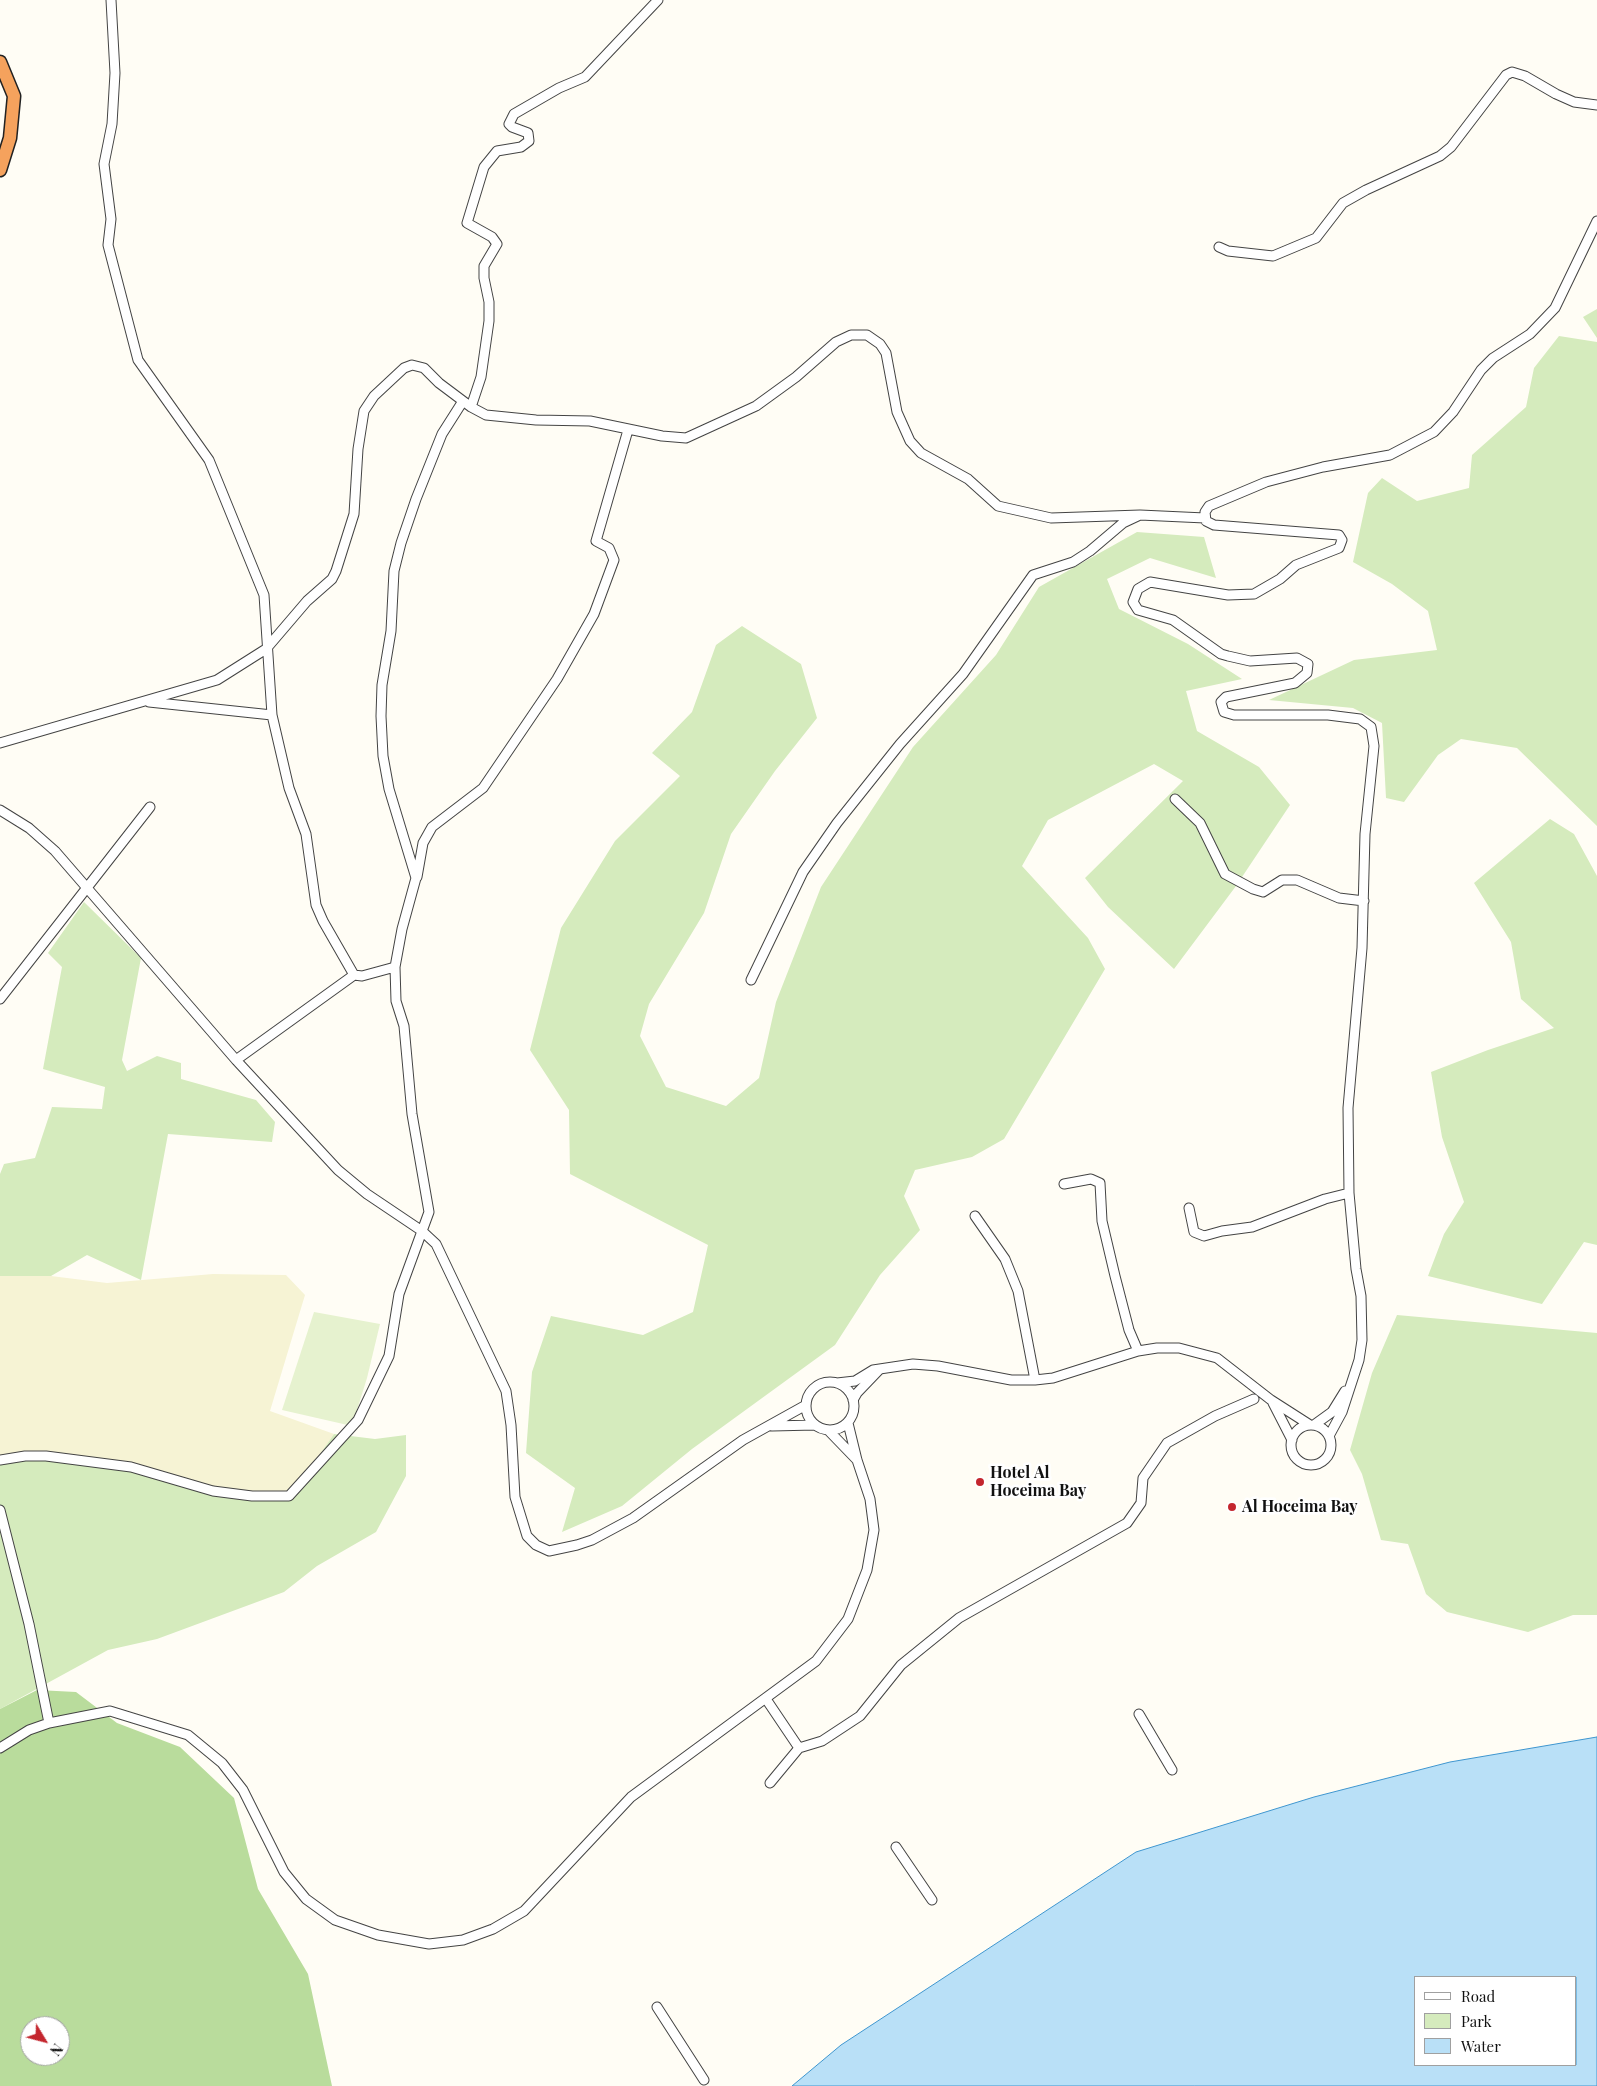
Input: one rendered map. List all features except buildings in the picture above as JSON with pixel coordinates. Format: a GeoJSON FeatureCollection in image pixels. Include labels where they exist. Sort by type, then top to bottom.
{"type":"FeatureCollection","features":[{"type":"Feature","properties":{"kind":"highway"},"geometry":{"type":"LineString","coordinates":[[0,62],[14,96],[10,138],[0,170]]}},
{"type":"Feature","properties":{"kind":"street"},"geometry":{"type":"LineString","coordinates":[[111,0],[115,72],[112,124],[104,164],[110,211],[108,245],[138,360],[209,460],[234,526],[251,561],[264,595],[266,649],[272,715],[289,788],[306,834],[316,905],[322,921],[354,975]]}},
{"type":"Feature","properties":{"kind":"street"},"geometry":{"type":"LineString","coordinates":[[416,878],[390,789],[383,756],[382,684],[391,631],[394,571],[401,542],[442,434],[467,404],[481,377],[489,321],[489,302],[484,278],[484,266],[497,244],[492,237],[467,223],[486,162],[497,151],[521,147],[529,140],[528,133],[509,124],[514,114],[559,88],[585,77],[658,0]]}},
{"type":"Feature","properties":{"kind":"street"},"geometry":{"type":"LineString","coordinates":[[1219,247],[1228,251],[1273,256],[1316,238],[1343,203],[1366,190],[1440,156],[1451,147],[1506,75],[1512,72],[1525,76],[1574,102],[1597,105]]}},
{"type":"Feature","properties":{"kind":"street"},"geometry":{"type":"LineString","coordinates":[[1205,518],[1205,512],[1209,506],[1266,482],[1315,469],[1390,455],[1434,432],[1453,412],[1481,370],[1493,358],[1530,334],[1555,308],[1597,221]]}},
{"type":"Feature","properties":{"kind":"street"},"geometry":{"type":"LineString","coordinates":[[0,743],[217,680],[266,649],[336,572],[354,514],[358,449],[364,411],[374,396],[404,368],[416,364],[424,368],[438,383],[467,404],[494,416],[590,421],[628,430],[686,438],[756,406],[796,377],[836,342],[851,335],[867,336],[880,344],[888,358],[897,412],[910,441],[921,453],[968,479],[998,506],[1052,518],[1140,515],[1205,518],[1214,525],[1308,531],[1339,535],[1342,538],[1339,548],[1296,566],[1280,579],[1254,594],[1228,596],[1150,582],[1138,589],[1133,602],[1138,610],[1174,620],[1220,654],[1250,661],[1301,659],[1308,664],[1307,673],[1295,683],[1226,697],[1221,702],[1224,712],[1254,716],[1328,715],[1360,719],[1371,727],[1374,746],[1365,834],[1362,948],[1348,1108],[1349,1193],[1363,1321],[1359,1360],[1342,1412],[1329,1436]]}},
{"type":"Feature","properties":{"kind":"street"},"geometry":{"type":"LineString","coordinates":[[0,1460],[25,1456],[46,1456],[131,1467],[213,1491],[252,1496],[291,1495],[358,1420],[389,1356],[399,1294],[428,1212],[411,1104],[404,1026],[396,1001],[395,967],[402,929],[423,844],[432,827],[483,788],[556,680],[594,614],[614,560],[609,548],[596,542],[628,430]]}},
{"type":"Feature","properties":{"kind":"street"},"geometry":{"type":"LineString","coordinates":[[751,980],[803,872],[837,823],[900,744],[963,674],[1033,575],[1073,562],[1090,551],[1123,523],[1140,515]]}},
{"type":"Feature","properties":{"kind":"street"},"geometry":{"type":"LineString","coordinates":[[142,702],[272,715]]}},
{"type":"Feature","properties":{"kind":"street"},"geometry":{"type":"LineString","coordinates":[[1175,799],[1200,823],[1225,874],[1253,889],[1263,892],[1282,880],[1297,880],[1338,898],[1364,901]]}},
{"type":"Feature","properties":{"kind":"street"},"geometry":{"type":"LineString","coordinates":[[0,999],[150,807]]}},
{"type":"Feature","properties":{"kind":"street"},"geometry":{"type":"LineString","coordinates":[[0,810],[29,828],[55,851],[236,1060],[338,1170],[367,1194],[422,1231],[436,1244],[506,1391],[511,1424],[515,1497],[527,1536],[543,1549],[555,1550],[577,1546],[633,1518],[742,1440],[806,1405]]}},
{"type":"Feature","properties":{"kind":"street"},"geometry":{"type":"LineString","coordinates":[[236,1060],[354,975],[362,976],[395,967]]}},
{"type":"Feature","properties":{"kind":"street"},"geometry":{"type":"LineString","coordinates":[[1064,1184],[1091,1178],[1100,1183],[1102,1221],[1129,1330],[1138,1351]]}},
{"type":"Feature","properties":{"kind":"street"},"geometry":{"type":"LineString","coordinates":[[1189,1208],[1194,1232],[1204,1236],[1222,1231],[1252,1227],[1325,1199],[1349,1193]]}},
{"type":"Feature","properties":{"kind":"street"},"geometry":{"type":"LineString","coordinates":[[975,1216],[1005,1259],[1018,1290],[1035,1380]]}},
{"type":"Feature","properties":{"kind":"street"},"geometry":{"type":"LineString","coordinates":[[815,1425],[808,1416],[806,1405],[809,1395],[816,1387],[826,1383],[855,1381],[873,1370],[900,1364],[926,1364],[1011,1380],[1035,1380],[1053,1378],[1138,1351],[1157,1348],[1179,1348],[1217,1358],[1272,1400],[1312,1425],[1321,1428],[1329,1436],[1331,1445],[1329,1454],[1323,1461],[1314,1465],[1305,1464],[1296,1458],[1292,1452],[1292,1440],[1272,1400]]}},
{"type":"Feature","properties":{"kind":"street"},"geometry":{"type":"LineString","coordinates":[[853,1400],[857,1392],[880,1369]]}},
{"type":"Feature","properties":{"kind":"street"},"geometry":{"type":"LineString","coordinates":[[1292,1440],[1300,1429],[1312,1425],[1332,1412],[1352,1380]]}},
{"type":"Feature","properties":{"kind":"street"},"geometry":{"type":"LineString","coordinates":[[828,1430],[839,1428],[848,1423],[854,1410],[853,1400],[848,1391],[837,1383]]}},
{"type":"Feature","properties":{"kind":"street"},"geometry":{"type":"LineString","coordinates":[[770,1783],[799,1748],[822,1741],[860,1716],[901,1665],[923,1645],[959,1618],[1127,1523],[1141,1503],[1142,1478],[1167,1443],[1215,1416],[1254,1399]]}},
{"type":"Feature","properties":{"kind":"street"},"geometry":{"type":"LineString","coordinates":[[0,1748],[29,1730],[49,1722],[110,1711],[188,1735],[222,1763],[243,1790],[284,1872],[306,1899],[335,1920],[378,1935],[429,1944],[463,1940],[493,1928],[524,1912],[631,1797],[816,1661],[848,1619],[867,1570],[874,1530],[870,1498],[857,1460],[848,1423]]}},
{"type":"Feature","properties":{"kind":"street"},"geometry":{"type":"LineString","coordinates":[[766,1426],[815,1425],[828,1430],[857,1460]]}},
{"type":"Feature","properties":{"kind":"street"},"geometry":{"type":"LineString","coordinates":[[0,1510],[29,1624],[49,1722]]}},
{"type":"Feature","properties":{"kind":"street"},"geometry":{"type":"LineString","coordinates":[[766,1699],[799,1748]]}},
{"type":"Feature","properties":{"kind":"street"},"geometry":{"type":"LineString","coordinates":[[1139,1714],[1172,1770]]}},
{"type":"Feature","properties":{"kind":"street"},"geometry":{"type":"LineString","coordinates":[[896,1847],[932,1900]]}},
{"type":"Feature","properties":{"kind":"street"},"geometry":{"type":"LineString","coordinates":[[657,2007],[704,2080]]}},
{"type":"Feature","properties":{"kind":"shaded area"},"geometry":{"type":"Polygon","coordinates":[[[213,1274],[286,1275],[305,1295],[270,1411],[334,1434],[291,1496],[224,1489],[0,1458],[0,1276],[51,1276],[107,1283],[213,1274]]]}},
{"type":"Feature","properties":{"kind":"green space"},"geometry":{"type":"Polygon","coordinates":[[[1597,309],[1597,338],[1583,317],[1597,309]]]}},
{"type":"Feature","properties":{"kind":"green space"},"geometry":{"type":"Polygon","coordinates":[[[1559,336],[1597,342],[1597,826],[1517,748],[1461,739],[1438,755],[1404,802],[1386,798],[1382,723],[1353,708],[1269,700],[1354,660],[1437,650],[1428,611],[1392,584],[1353,562],[1368,493],[1382,478],[1417,501],[1469,488],[1472,455],[1526,407],[1534,368],[1559,336]]]}},
{"type":"Feature","properties":{"kind":"green space"},"geometry":{"type":"Polygon","coordinates":[[[1137,532],[1204,537],[1216,578],[1150,558],[1107,579],[1119,609],[1188,644],[1242,679],[1186,691],[1197,731],[1259,767],[1290,805],[1236,886],[1174,969],[1108,907],[1085,878],[1183,781],[1154,764],[1048,820],[1022,866],[1088,938],[1105,969],[1004,1139],[972,1157],[915,1170],[904,1196],[920,1230],[880,1275],[835,1345],[692,1449],[622,1506],[562,1532],[575,1488],[526,1453],[532,1372],[551,1316],[643,1335],[693,1312],[708,1245],[570,1174],[569,1110],[530,1050],[561,928],[615,841],[680,776],[652,753],[692,712],[716,645],[742,626],[801,664],[817,718],[775,771],[731,834],[704,913],[649,1004],[640,1036],[666,1087],[726,1106],[759,1078],[776,1002],[821,887],[913,747],[996,655],[1039,587],[1137,532]]]}},
{"type":"Feature","properties":{"kind":"green space"},"geometry":{"type":"Polygon","coordinates":[[[1550,819],[1574,834],[1597,876],[1597,1245],[1584,1242],[1542,1304],[1428,1276],[1444,1234],[1464,1202],[1442,1137],[1431,1072],[1488,1050],[1554,1028],[1521,999],[1511,942],[1474,883],[1550,819]]]}},
{"type":"Feature","properties":{"kind":"green space"},"geometry":{"type":"Polygon","coordinates":[[[84,902],[141,958],[122,1060],[127,1071],[157,1056],[181,1063],[181,1079],[256,1100],[275,1122],[272,1142],[168,1134],[141,1280],[87,1255],[51,1276],[0,1276],[0,1174],[4,1164],[35,1158],[52,1107],[102,1109],[105,1087],[43,1069],[62,967],[48,953],[84,902]]]}},
{"type":"Feature","properties":{"kind":"green space"},"geometry":{"type":"Polygon","coordinates":[[[314,1312],[380,1324],[367,1378],[352,1426],[282,1410],[314,1312]]]}},
{"type":"Feature","properties":{"kind":"green space"},"geometry":{"type":"Polygon","coordinates":[[[1397,1315],[1597,1333],[1597,1615],[1573,1615],[1528,1632],[1447,1612],[1426,1594],[1408,1544],[1381,1540],[1362,1474],[1350,1450],[1372,1373],[1397,1315]]]}},
{"type":"Feature","properties":{"kind":"green space"},"geometry":{"type":"Polygon","coordinates":[[[334,1434],[375,1439],[406,1435],[406,1476],[376,1532],[317,1566],[284,1592],[157,1639],[108,1650],[0,1709],[0,1458],[120,1463],[224,1489],[291,1496],[334,1434]]]}},
{"type":"Feature","properties":{"kind":"green space"},"geometry":{"type":"Polygon","coordinates":[[[37,1690],[76,1692],[117,1723],[180,1747],[234,1798],[258,1889],[308,1974],[332,2086],[0,2086],[0,1709],[37,1690]]]}},
{"type":"Feature","properties":{"kind":"water"},"geometry":{"type":"Polygon","coordinates":[[[1597,1737],[1597,2086],[792,2086],[841,2045],[1136,1852],[1314,1797],[1450,1762],[1597,1737]]]}},
{"type":"Feature","properties":{"kind":"place","name":"Hotel Al Hoceima Bay"},"geometry":{"type":"Point","coordinates":[980,1482]}},
{"type":"Feature","properties":{"kind":"place","name":"Al Hoceima Bay"},"geometry":{"type":"Point","coordinates":[1232,1507]}}]}
